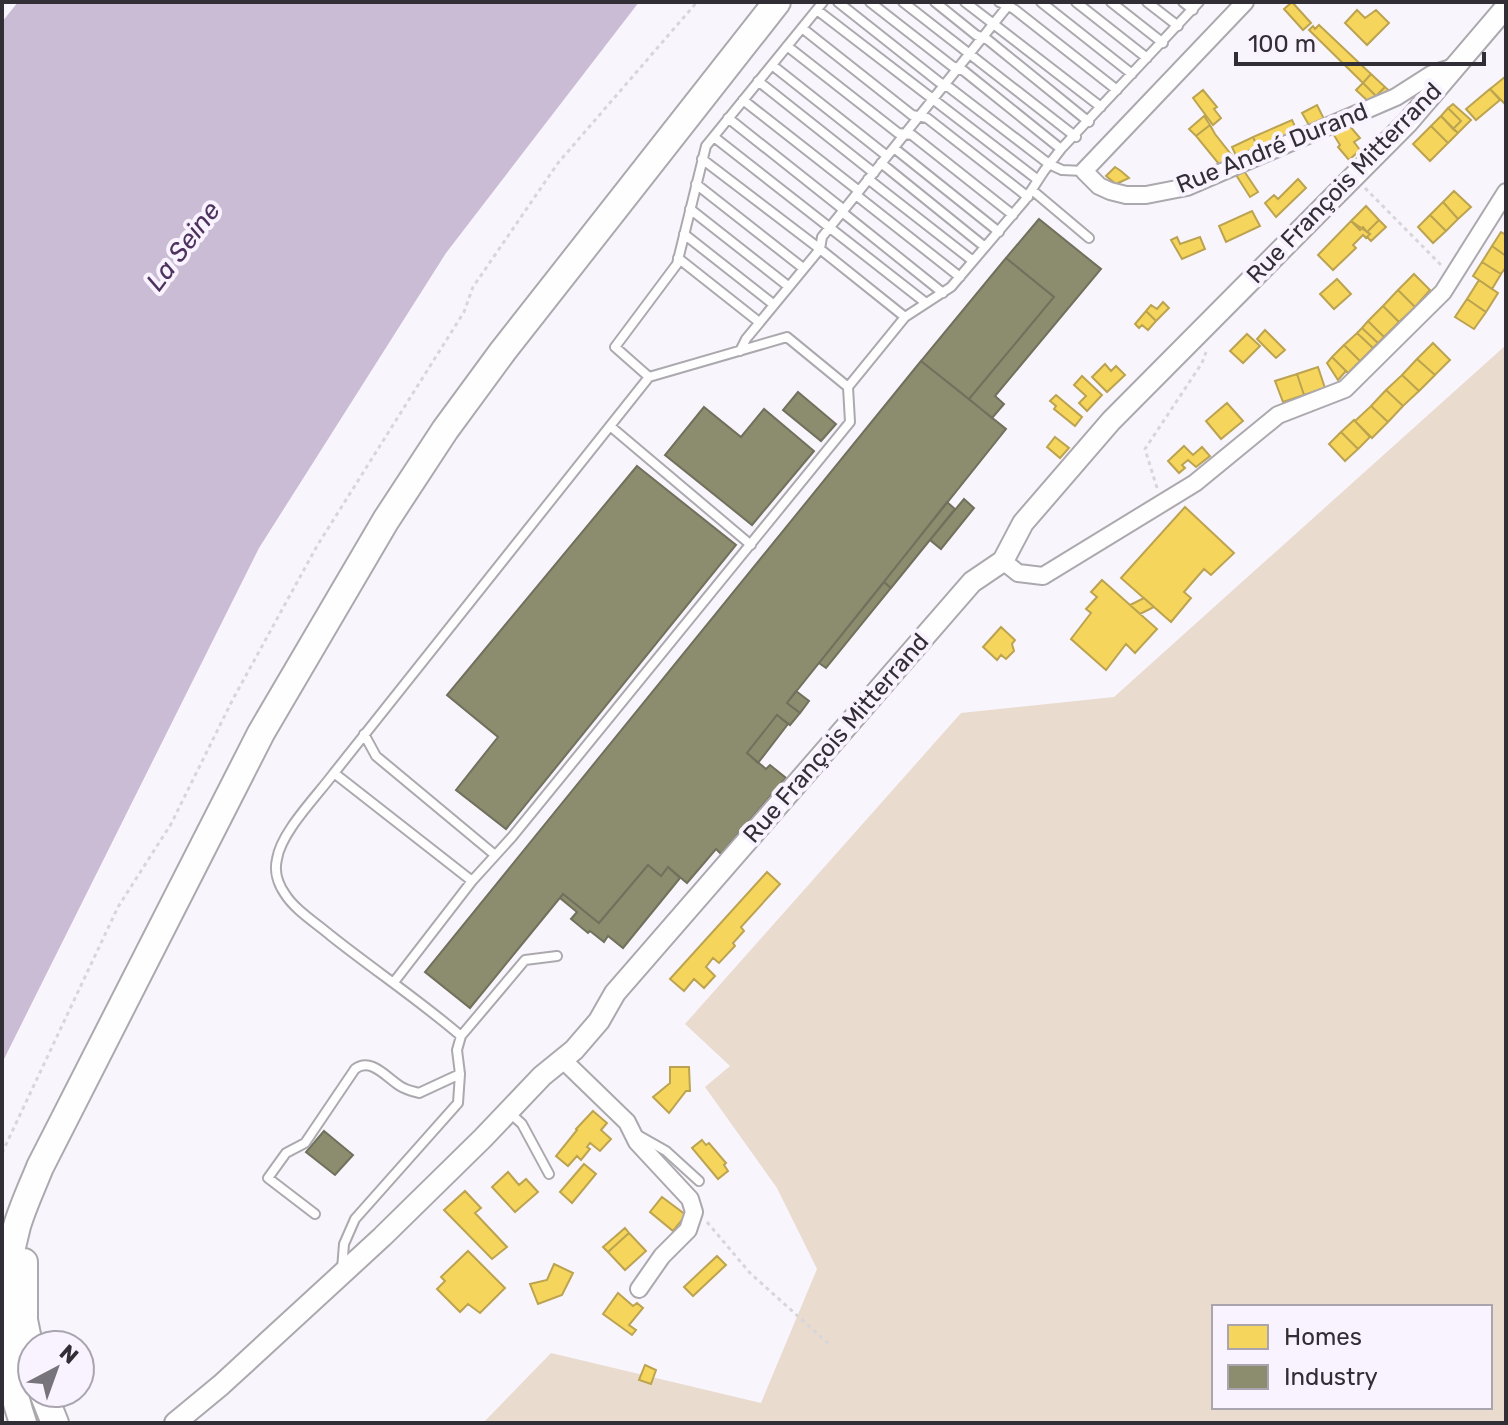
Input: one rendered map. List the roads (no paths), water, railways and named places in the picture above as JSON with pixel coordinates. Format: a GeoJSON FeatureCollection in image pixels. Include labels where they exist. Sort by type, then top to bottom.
{"type":"FeatureCollection","features":[{"type":"Feature","properties":{"kind":"main road"},"geometry":{"type":"LineString","coordinates":[[23,1423],[10,1373],[4,1307],[7,1267],[16,1227],[40,1167],[261,733],[386,520],[445,430],[503,351],[777,2]]}},
{"type":"Feature","properties":{"kind":"main road"},"geometry":{"type":"LineString","coordinates":[[26,1329],[23,1272],[40,1167]]}},
{"type":"Feature","properties":{"kind":"street"},"geometry":{"type":"LineString","coordinates":[[1084,171],[1245,2]]}},
{"type":"Feature","properties":{"kind":"street","name":"Rue François Mitterrand"},"geometry":{"type":"LineString","coordinates":[[221,1385],[342,1275],[589,1033],[615,993],[972,582],[1003,561],[1012,548],[1015,532],[1111,421],[1408,122],[1503,17]]}},
{"type":"Feature","properties":{"kind":"street","name":"Rue André Durand"},"geometry":{"type":"LineString","coordinates":[[1084,171],[1099,186],[1126,195],[1146,195],[1187,187],[1396,97],[1432,74],[1458,65]]}},
{"type":"Feature","properties":{"kind":"street"},"geometry":{"type":"LineString","coordinates":[[1003,561],[1018,573],[1043,576],[1195,483],[1278,415],[1345,389],[1432,304],[1506,192]]}},
{"type":"Feature","properties":{"kind":"street"},"geometry":{"type":"LineString","coordinates":[[562,1059],[627,1122],[637,1142],[690,1199],[694,1212],[688,1230],[662,1256],[639,1289]]}},
{"type":"Feature","properties":{"kind":"street"},"geometry":{"type":"LineString","coordinates":[[175,1423],[221,1385]]}},
{"type":"Feature","properties":{"kind":"street"},"geometry":{"type":"LineString","coordinates":[[192,1423],[221,1385]]}},
{"type":"Feature","properties":{"kind":"lane"},"geometry":{"type":"LineString","coordinates":[[838,2],[1049,164],[1062,170],[1084,171]]}},
{"type":"Feature","properties":{"kind":"lane"},"geometry":{"type":"LineString","coordinates":[[870,2],[1061,149]]}},
{"type":"Feature","properties":{"kind":"lane"},"geometry":{"type":"LineString","coordinates":[[903,2],[1076,137]]}},
{"type":"Feature","properties":{"kind":"lane"},"geometry":{"type":"LineString","coordinates":[[935,2],[1089,122]]}},
{"type":"Feature","properties":{"kind":"lane"},"geometry":{"type":"LineString","coordinates":[[965,2],[1101,107]]}},
{"type":"Feature","properties":{"kind":"lane"},"geometry":{"type":"LineString","coordinates":[[1041,2],[1132,74]]}},
{"type":"Feature","properties":{"kind":"lane"},"geometry":{"type":"LineString","coordinates":[[1076,2],[1147,58]]}},
{"type":"Feature","properties":{"kind":"lane"},"geometry":{"type":"LineString","coordinates":[[1111,2],[1163,43]]}},
{"type":"Feature","properties":{"kind":"lane"},"geometry":{"type":"LineString","coordinates":[[1147,2],[1178,26]]}},
{"type":"Feature","properties":{"kind":"lane"},"geometry":{"type":"LineString","coordinates":[[1183,2],[1193,10]]}},
{"type":"Feature","properties":{"kind":"lane"},"geometry":{"type":"LineString","coordinates":[[394,982],[472,881],[850,422],[848,387],[905,317],[943,293],[960,277],[1013,215],[1061,149],[1076,137],[1199,2]]}},
{"type":"Feature","properties":{"kind":"lane"},"geometry":{"type":"LineString","coordinates":[[740,351],[773,304],[820,249],[822,237],[983,37],[1006,3],[1117,90]]}},
{"type":"Feature","properties":{"kind":"lane"},"geometry":{"type":"LineString","coordinates":[[649,377],[615,347],[677,264],[706,146],[820,6],[1038,180]]}},
{"type":"Feature","properties":{"kind":"lane"},"geometry":{"type":"LineString","coordinates":[[802,28],[912,115],[927,118],[1089,238]]}},
{"type":"Feature","properties":{"kind":"lane"},"geometry":{"type":"LineString","coordinates":[[787,46],[898,133],[912,135],[1013,215]]}},
{"type":"Feature","properties":{"kind":"lane"},"geometry":{"type":"LineString","coordinates":[[772,65],[887,156],[999,232]]}},
{"type":"Feature","properties":{"kind":"lane"},"geometry":{"type":"LineString","coordinates":[[758,81],[973,261]]}},
{"type":"Feature","properties":{"kind":"lane"},"geometry":{"type":"LineString","coordinates":[[743,100],[960,277]]}},
{"type":"Feature","properties":{"kind":"lane"},"geometry":{"type":"LineString","coordinates":[[728,118],[943,293]]}},
{"type":"Feature","properties":{"kind":"lane"},"geometry":{"type":"LineString","coordinates":[[714,137],[926,303]]}},
{"type":"Feature","properties":{"kind":"lane"},"geometry":{"type":"LineString","coordinates":[[887,156],[985,247]]}},
{"type":"Feature","properties":{"kind":"lane"},"geometry":{"type":"LineString","coordinates":[[702,159],[905,317]]}},
{"type":"Feature","properties":{"kind":"lane"},"geometry":{"type":"LineString","coordinates":[[696,184],[803,268]]}},
{"type":"Feature","properties":{"kind":"lane"},"geometry":{"type":"LineString","coordinates":[[690,209],[788,286]]}},
{"type":"Feature","properties":{"kind":"lane"},"geometry":{"type":"LineString","coordinates":[[684,234],[773,304]]}},
{"type":"Feature","properties":{"kind":"lane"},"geometry":{"type":"LineString","coordinates":[[678,258],[759,322]]}},
{"type":"Feature","properties":{"kind":"lane"},"geometry":{"type":"LineString","coordinates":[[461,1036],[285,896],[277,879],[279,848],[364,734],[649,377],[787,337],[848,387]]}},
{"type":"Feature","properties":{"kind":"lane"},"geometry":{"type":"LineString","coordinates":[[610,426],[751,545]]}},
{"type":"Feature","properties":{"kind":"lane"},"geometry":{"type":"LineString","coordinates":[[364,734],[376,756],[495,855]]}},
{"type":"Feature","properties":{"kind":"lane"},"geometry":{"type":"LineString","coordinates":[[334,773],[472,881]]}},
{"type":"Feature","properties":{"kind":"lane"},"geometry":{"type":"LineString","coordinates":[[342,1275],[344,1244],[355,1219],[458,1103],[460,1074],[457,1050],[461,1036],[525,960],[557,956]]}},
{"type":"Feature","properties":{"kind":"lane"},"geometry":{"type":"LineString","coordinates":[[315,1214],[268,1178],[286,1153],[305,1143],[355,1069],[370,1064],[403,1089],[419,1093],[460,1074]]}},
{"type":"Feature","properties":{"kind":"lane"},"geometry":{"type":"LineString","coordinates":[[508,1111],[522,1124],[549,1174]]}},
{"type":"Feature","properties":{"kind":"lane"},"geometry":{"type":"LineString","coordinates":[[632,1131],[666,1151],[699,1181]]}},
{"type":"Feature","properties":{"kind":"water","name":"La Seine"},"geometry":{"type":"Polygon","coordinates":[[[18,2],[639,2],[446,253],[259,548],[2,1063],[2,22],[18,2]]]}}]}
